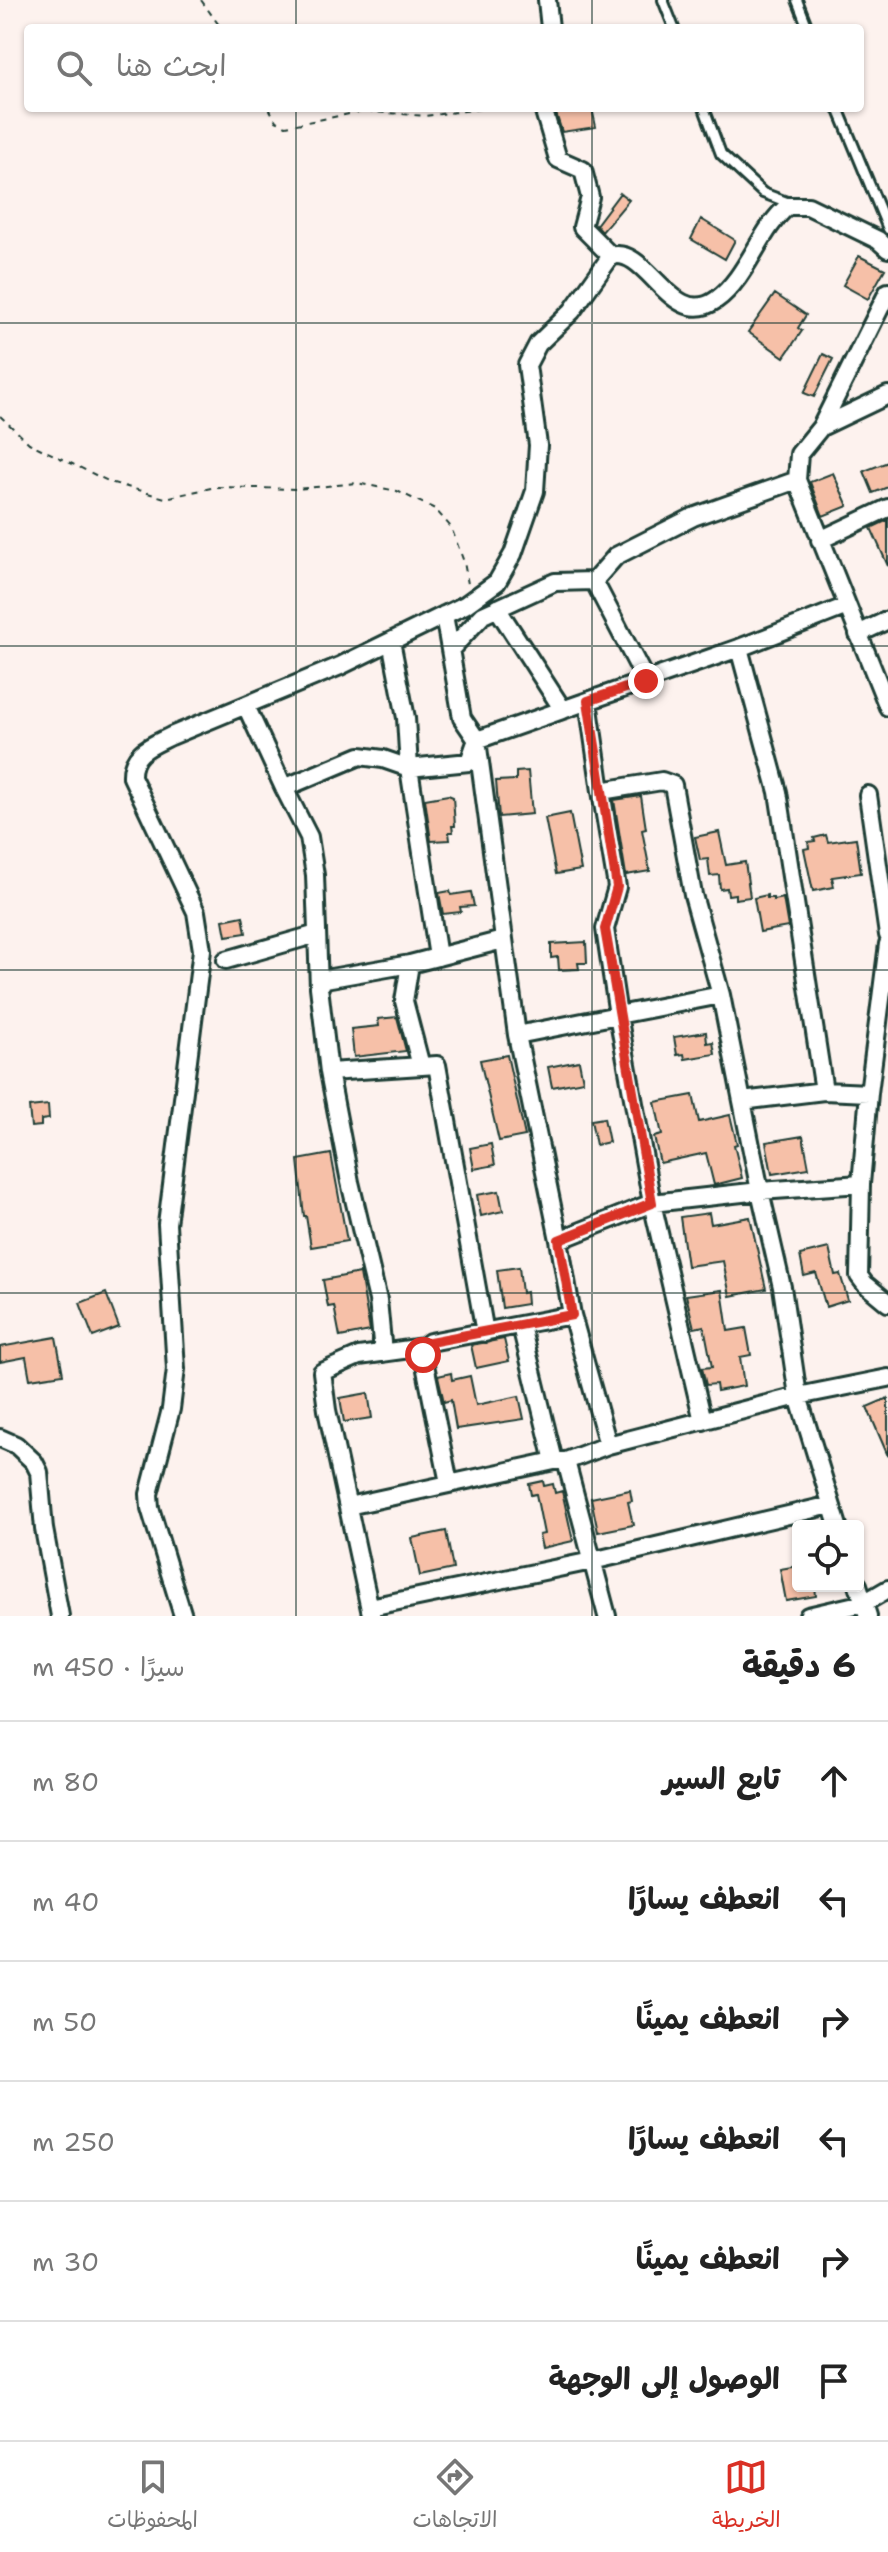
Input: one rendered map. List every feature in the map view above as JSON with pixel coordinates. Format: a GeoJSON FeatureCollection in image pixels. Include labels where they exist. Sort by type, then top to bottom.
{"type":"FeatureCollection","features":[{"type":"Feature","properties":{"kind":"street"},"geometry":{"type":"LineString","coordinates":[[547,0],[550,24]]}},
{"type":"Feature","properties":{"kind":"street"},"geometry":{"type":"LineString","coordinates":[[544,112],[558,159],[583,170],[590,197],[582,227],[611,256]]}},
{"type":"Feature","properties":{"kind":"street"},"geometry":{"type":"LineString","coordinates":[[183,1616],[150,1508],[149,1494],[171,1409],[176,1369],[167,1224],[202,950],[196,912],[132,777],[135,758],[144,749],[391,641],[465,605],[497,582],[505,571],[535,491],[538,445],[527,375],[530,355],[572,311],[611,256],[618,254],[630,259],[686,305],[704,306],[721,296],[784,209],[793,204],[808,206],[886,236]]}},
{"type":"Feature","properties":{"kind":"street"},"geometry":{"type":"LineString","coordinates":[[888,292],[821,427],[799,454],[797,480],[888,707]]}},
{"type":"Feature","properties":{"kind":"street"},"geometry":{"type":"LineString","coordinates":[[821,427],[888,395]]}},
{"type":"Feature","properties":{"kind":"street"},"geometry":{"type":"LineString","coordinates":[[450,650],[483,615],[497,608],[555,582],[594,581],[616,556],[693,517],[797,480]]}},
{"type":"Feature","properties":{"kind":"street"},"geometry":{"type":"LineString","coordinates":[[820,540],[888,508]]}},
{"type":"Feature","properties":{"kind":"street"},"geometry":{"type":"LineString","coordinates":[[594,581],[646,681]]}},
{"type":"Feature","properties":{"kind":"street"},"geometry":{"type":"LineString","coordinates":[[477,740],[739,648],[847,606]]}},
{"type":"Feature","properties":{"kind":"street"},"geometry":{"type":"LineString","coordinates":[[497,608],[563,710]]}},
{"type":"Feature","properties":{"kind":"street"},"geometry":{"type":"LineString","coordinates":[[444,615],[462,718],[477,740],[517,1035],[572,1315],[608,1445]]}},
{"type":"Feature","properties":{"kind":"street"},"geometry":{"type":"LineString","coordinates":[[858,634],[888,620]]}},
{"type":"Feature","properties":{"kind":"street"},"geometry":{"type":"LineString","coordinates":[[391,641],[406,718],[409,768],[438,957]]}},
{"type":"Feature","properties":{"kind":"street"},"geometry":{"type":"LineString","coordinates":[[739,648],[778,792],[824,1091]]}},
{"type":"Feature","properties":{"kind":"street"},"geometry":{"type":"LineString","coordinates":[[588,701],[617,887],[605,929],[618,1015],[652,1203],[703,1421]]}},
{"type":"Feature","properties":{"kind":"street"},"geometry":{"type":"LineString","coordinates":[[246,706],[309,837],[315,875],[319,987],[329,1072],[350,1182],[378,1300],[383,1353]]}},
{"type":"Feature","properties":{"kind":"street"},"geometry":{"type":"LineString","coordinates":[[284,788],[360,756],[383,759],[409,768],[469,762],[477,740]]}},
{"type":"Feature","properties":{"kind":"street"},"geometry":{"type":"LineString","coordinates":[[601,791],[662,781],[673,785],[693,895],[721,995],[782,1287],[798,1396],[836,1520]]}},
{"type":"Feature","properties":{"kind":"street"},"geometry":{"type":"LineString","coordinates":[[868,795],[888,935]]}},
{"type":"Feature","properties":{"kind":"street"},"geometry":{"type":"LineString","coordinates":[[226,960],[317,934]]}},
{"type":"Feature","properties":{"kind":"street"},"geometry":{"type":"LineString","coordinates":[[319,987],[325,979],[410,964],[503,940]]}},
{"type":"Feature","properties":{"kind":"street"},"geometry":{"type":"LineString","coordinates":[[888,944],[861,1184],[859,1276],[888,1303]]}},
{"type":"Feature","properties":{"kind":"street"},"geometry":{"type":"LineString","coordinates":[[410,964],[404,1001],[421,1066]]}},
{"type":"Feature","properties":{"kind":"street"},"geometry":{"type":"LineString","coordinates":[[517,1035],[721,995]]}},
{"type":"Feature","properties":{"kind":"street"},"geometry":{"type":"LineString","coordinates":[[329,1072],[437,1065],[485,1333]]}},
{"type":"Feature","properties":{"kind":"street"},"geometry":{"type":"LineString","coordinates":[[742,1101],[824,1091],[869,1093]]}},
{"type":"Feature","properties":{"kind":"street"},"geometry":{"type":"LineString","coordinates":[[559,1240],[652,1203],[861,1184]]}},
{"type":"Feature","properties":{"kind":"street"},"geometry":{"type":"LineString","coordinates":[[572,1315],[430,1342],[424,1347],[359,1356],[322,1372],[327,1410],[371,1612],[831,1505]]}},
{"type":"Feature","properties":{"kind":"street"},"geometry":{"type":"LineString","coordinates":[[521,1326],[607,1616]]}},
{"type":"Feature","properties":{"kind":"street"},"geometry":{"type":"LineString","coordinates":[[424,1347],[423,1355],[449,1483]]}},
{"type":"Feature","properties":{"kind":"street"},"geometry":{"type":"LineString","coordinates":[[348,1506],[560,1461],[608,1445],[798,1396],[888,1378]]}},
{"type":"Feature","properties":{"kind":"street"},"geometry":{"type":"LineString","coordinates":[[0,1438],[16,1445],[34,1462],[39,1472],[44,1529],[60,1616]]}},
{"type":"Feature","properties":{"kind":"street"},"geometry":{"type":"LineString","coordinates":[[808,1616],[866,1609],[888,1589]]}},
{"type":"Feature","properties":{"kind":"lane"},"geometry":{"type":"LineString","coordinates":[[663,0],[672,24]]}},
{"type":"Feature","properties":{"kind":"lane"},"geometry":{"type":"LineString","coordinates":[[797,0],[806,24]]}},
{"type":"Feature","properties":{"kind":"lane"},"geometry":{"type":"LineString","coordinates":[[705,112],[721,154],[763,193],[793,204]]}},
{"type":"Feature","properties":{"kind":"lane"},"geometry":{"type":"LineString","coordinates":[[840,112],[886,236]]}},
{"type":"Feature","properties":{"kind":"path"},"geometry":{"type":"LineString","coordinates":[[201,0],[218,24]]}},
{"type":"Feature","properties":{"kind":"path"},"geometry":{"type":"LineString","coordinates":[[271,112],[276,121],[286,126],[360,112]]}},
{"type":"Feature","properties":{"kind":"path"},"geometry":{"type":"LineString","coordinates":[[377,112],[425,116],[456,112]]}},
{"type":"Feature","properties":{"kind":"path"},"geometry":{"type":"LineString","coordinates":[[0,416],[29,443],[110,482],[165,498],[216,487],[296,489],[357,483],[397,491],[435,509],[451,527],[468,582],[465,605]]}},
{"type":"Feature","properties":{"kind":"building"},"geometry":{"type":"Polygon","coordinates":[[[556,112],[593,112],[596,127],[562,132],[556,112]]]}},
{"type":"Feature","properties":{"kind":"building"},"geometry":{"type":"Polygon","coordinates":[[[620,193],[629,200],[602,232],[596,225],[620,193]]]}},
{"type":"Feature","properties":{"kind":"building"},"geometry":{"type":"Polygon","coordinates":[[[701,219],[735,240],[725,259],[691,239],[701,219]]]}},
{"type":"Feature","properties":{"kind":"building"},"geometry":{"type":"Polygon","coordinates":[[[859,256],[885,269],[868,299],[843,285],[859,256]]]}},
{"type":"Feature","properties":{"kind":"building"},"geometry":{"type":"Polygon","coordinates":[[[775,294],[806,315],[798,328],[802,331],[784,357],[748,332],[775,294]]]}},
{"type":"Feature","properties":{"kind":"building"},"geometry":{"type":"Polygon","coordinates":[[[823,354],[833,359],[814,397],[804,393],[823,354]]]}},
{"type":"Feature","properties":{"kind":"building"},"geometry":{"type":"Polygon","coordinates":[[[888,462],[888,487],[873,493],[864,471],[888,462]]]}},
{"type":"Feature","properties":{"kind":"building"},"geometry":{"type":"Polygon","coordinates":[[[833,473],[848,506],[823,516],[810,482],[833,473]]]}},
{"type":"Feature","properties":{"kind":"building"},"geometry":{"type":"Polygon","coordinates":[[[888,520],[888,566],[871,528],[888,520]]]}},
{"type":"Feature","properties":{"kind":"building"},"geometry":{"type":"Polygon","coordinates":[[[528,771],[532,814],[499,817],[496,781],[516,780],[516,772],[528,771]]]}},
{"type":"Feature","properties":{"kind":"building"},"geometry":{"type":"Polygon","coordinates":[[[641,796],[646,829],[642,830],[650,871],[626,875],[614,800],[641,796]]]}},
{"type":"Feature","properties":{"kind":"building"},"geometry":{"type":"Polygon","coordinates":[[[453,797],[453,832],[449,832],[450,840],[431,841],[425,799],[453,797]]]}},
{"type":"Feature","properties":{"kind":"building"},"geometry":{"type":"Polygon","coordinates":[[[570,813],[581,870],[556,874],[545,818],[570,813]]]}},
{"type":"Feature","properties":{"kind":"building"},"geometry":{"type":"Polygon","coordinates":[[[719,832],[726,865],[745,862],[750,897],[735,899],[735,894],[728,895],[727,888],[720,889],[719,875],[710,876],[708,859],[700,860],[695,837],[719,832]]]}},
{"type":"Feature","properties":{"kind":"building"},"geometry":{"type":"Polygon","coordinates":[[[826,835],[828,842],[856,838],[861,873],[832,877],[834,887],[813,891],[804,849],[809,848],[808,842],[815,841],[814,838],[826,835]]]}},
{"type":"Feature","properties":{"kind":"building"},"geometry":{"type":"Polygon","coordinates":[[[450,891],[451,895],[471,892],[474,906],[460,907],[461,912],[443,914],[439,893],[450,891]]]}},
{"type":"Feature","properties":{"kind":"building"},"geometry":{"type":"Polygon","coordinates":[[[767,895],[773,900],[783,898],[788,927],[760,932],[754,898],[767,895]]]}},
{"type":"Feature","properties":{"kind":"building"},"geometry":{"type":"Polygon","coordinates":[[[243,916],[246,933],[226,936],[223,920],[243,916]]]}},
{"type":"Feature","properties":{"kind":"building"},"geometry":{"type":"Polygon","coordinates":[[[586,942],[587,963],[578,963],[579,969],[559,970],[558,957],[551,958],[551,944],[586,942]]]}},
{"type":"Feature","properties":{"kind":"building"},"geometry":{"type":"Polygon","coordinates":[[[397,1017],[406,1051],[354,1057],[351,1029],[379,1026],[378,1019],[397,1017]]]}},
{"type":"Feature","properties":{"kind":"building"},"geometry":{"type":"Polygon","coordinates":[[[706,1032],[707,1043],[713,1042],[715,1054],[685,1059],[684,1054],[677,1055],[674,1037],[706,1032]]]}},
{"type":"Feature","properties":{"kind":"building"},"geometry":{"type":"Polygon","coordinates":[[[507,1055],[525,1136],[499,1141],[480,1060],[507,1055]]]}},
{"type":"Feature","properties":{"kind":"building"},"geometry":{"type":"Polygon","coordinates":[[[579,1061],[583,1081],[552,1087],[548,1067],[579,1061]]]}},
{"type":"Feature","properties":{"kind":"building"},"geometry":{"type":"Polygon","coordinates":[[[693,1095],[699,1122],[730,1115],[742,1178],[714,1185],[706,1153],[660,1163],[654,1137],[662,1135],[655,1102],[693,1095]]]}},
{"type":"Feature","properties":{"kind":"building"},"geometry":{"type":"Polygon","coordinates":[[[48,1105],[49,1119],[41,1120],[41,1126],[31,1127],[29,1107],[48,1105]]]}},
{"type":"Feature","properties":{"kind":"building"},"geometry":{"type":"Polygon","coordinates":[[[604,1118],[609,1142],[596,1145],[591,1120],[604,1118]]]}},
{"type":"Feature","properties":{"kind":"building"},"geometry":{"type":"Polygon","coordinates":[[[803,1136],[809,1168],[772,1174],[766,1142],[803,1136]]]}},
{"type":"Feature","properties":{"kind":"building"},"geometry":{"type":"Polygon","coordinates":[[[491,1144],[495,1165],[474,1169],[470,1148],[491,1144]]]}},
{"type":"Feature","properties":{"kind":"building"},"geometry":{"type":"Polygon","coordinates":[[[331,1154],[347,1241],[311,1247],[298,1160],[331,1154]]]}},
{"type":"Feature","properties":{"kind":"building"},"geometry":{"type":"Polygon","coordinates":[[[499,1191],[503,1211],[481,1216],[477,1195],[499,1191]]]}},
{"type":"Feature","properties":{"kind":"building"},"geometry":{"type":"Polygon","coordinates":[[[709,1213],[711,1224],[750,1217],[766,1289],[730,1296],[723,1261],[687,1266],[680,1217],[709,1213]]]}},
{"type":"Feature","properties":{"kind":"building"},"geometry":{"type":"Polygon","coordinates":[[[829,1248],[835,1275],[840,1274],[848,1300],[826,1307],[816,1273],[804,1276],[800,1255],[829,1248]]]}},
{"type":"Feature","properties":{"kind":"building"},"geometry":{"type":"Polygon","coordinates":[[[519,1267],[522,1293],[526,1292],[527,1304],[502,1308],[497,1270],[519,1267]]]}},
{"type":"Feature","properties":{"kind":"building"},"geometry":{"type":"Polygon","coordinates":[[[360,1273],[370,1331],[340,1337],[334,1306],[328,1307],[323,1280],[360,1273]]]}},
{"type":"Feature","properties":{"kind":"building"},"geometry":{"type":"Polygon","coordinates":[[[722,1290],[728,1331],[746,1328],[751,1355],[740,1357],[744,1386],[717,1391],[716,1384],[706,1385],[702,1368],[712,1367],[704,1326],[694,1328],[686,1295],[722,1290]]]}},
{"type":"Feature","properties":{"kind":"building"},"geometry":{"type":"Polygon","coordinates":[[[106,1293],[119,1327],[93,1337],[80,1303],[106,1293]]]}},
{"type":"Feature","properties":{"kind":"building"},"geometry":{"type":"Polygon","coordinates":[[[56,1337],[63,1374],[30,1379],[26,1357],[0,1362],[0,1347],[56,1337]]]}},
{"type":"Feature","properties":{"kind":"building"},"geometry":{"type":"Polygon","coordinates":[[[504,1339],[509,1361],[476,1368],[471,1345],[504,1339]]]}},
{"type":"Feature","properties":{"kind":"building"},"geometry":{"type":"Polygon","coordinates":[[[451,1373],[452,1380],[470,1376],[476,1405],[519,1396],[524,1419],[456,1429],[451,1400],[444,1402],[438,1376],[451,1373]]]}},
{"type":"Feature","properties":{"kind":"building"},"geometry":{"type":"Polygon","coordinates":[[[368,1393],[372,1418],[344,1422],[340,1398],[368,1393]]]}},
{"type":"Feature","properties":{"kind":"building"},"geometry":{"type":"Polygon","coordinates":[[[888,1398],[888,1456],[867,1407],[888,1398]]]}},
{"type":"Feature","properties":{"kind":"building"},"geometry":{"type":"Polygon","coordinates":[[[543,1481],[544,1486],[553,1484],[555,1493],[562,1491],[573,1541],[542,1548],[539,1535],[544,1534],[536,1494],[531,1495],[529,1484],[543,1481]]]}},
{"type":"Feature","properties":{"kind":"building"},"geometry":{"type":"Polygon","coordinates":[[[630,1490],[632,1501],[628,1502],[633,1525],[598,1532],[591,1498],[630,1490]]]}},
{"type":"Feature","properties":{"kind":"building"},"geometry":{"type":"Polygon","coordinates":[[[446,1531],[453,1569],[420,1576],[412,1538],[446,1531]]]}},
{"type":"Feature","properties":{"kind":"building"},"geometry":{"type":"Polygon","coordinates":[[[792,1567],[792,1592],[816,1592],[816,1596],[786,1601],[780,1569],[792,1567]]]}},
{"type":"Feature","properties":{"kind":"route"},"geometry":{"type":"LineString","coordinates":[[423,1355],[424,1347],[430,1342],[572,1315],[559,1240],[652,1203],[605,929],[617,887],[588,701],[646,681]]}}]}
